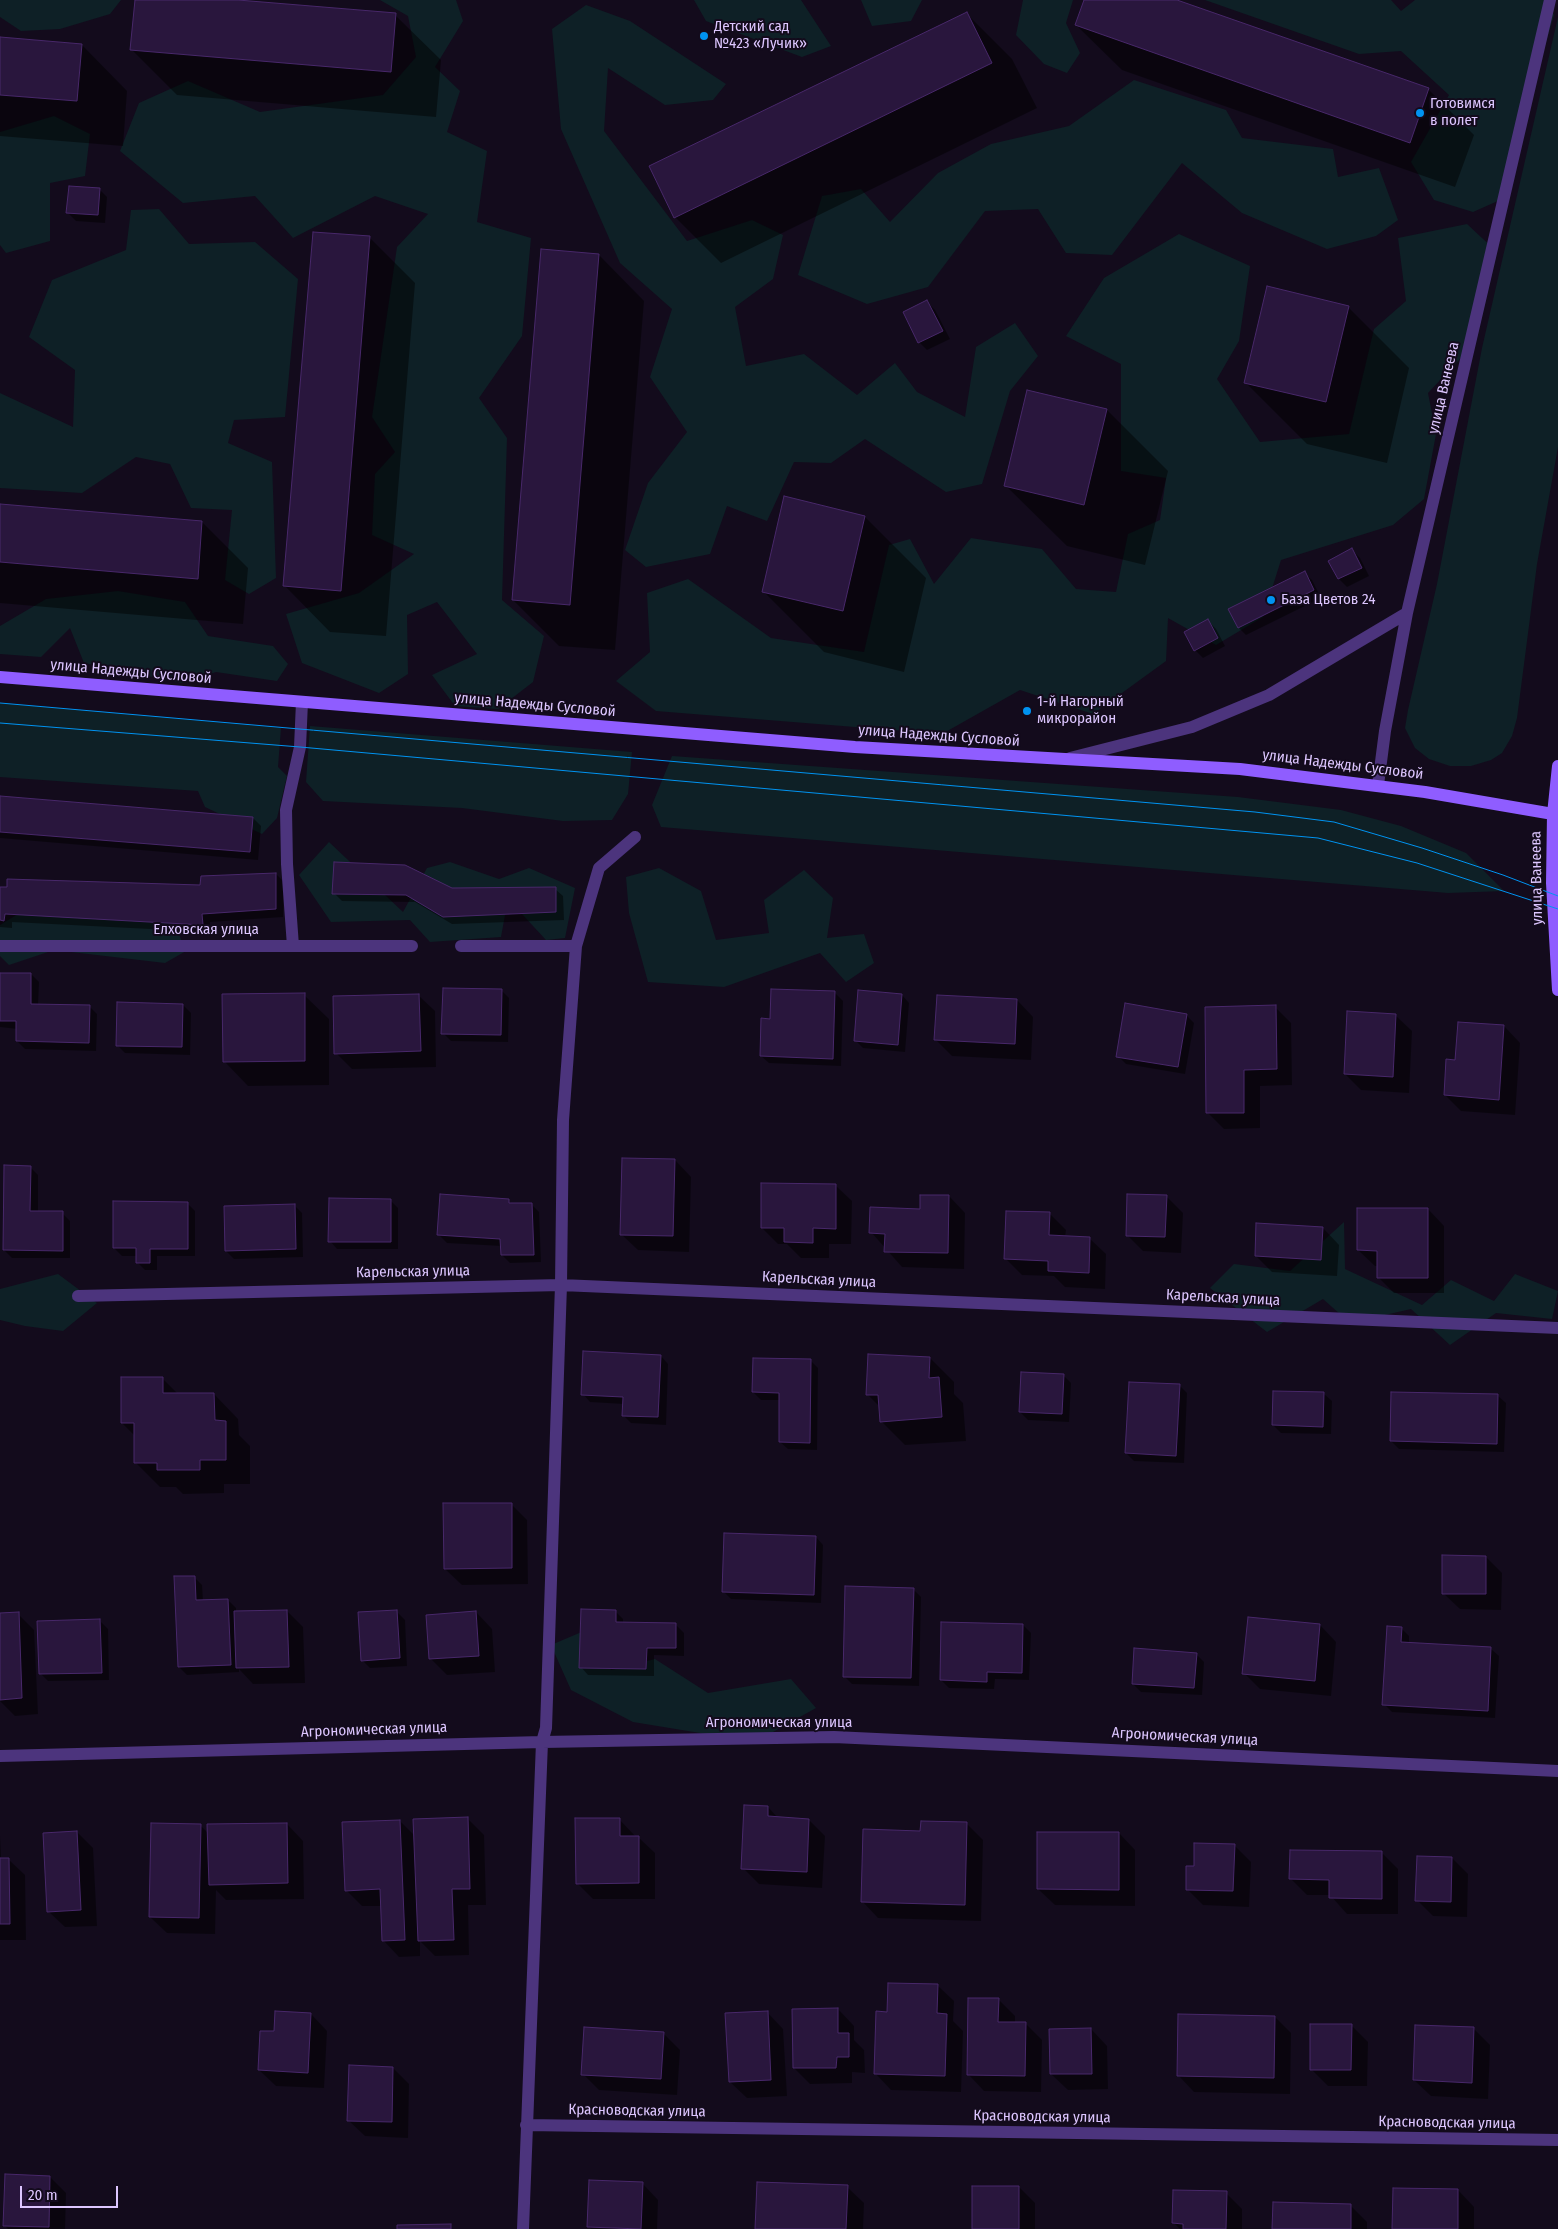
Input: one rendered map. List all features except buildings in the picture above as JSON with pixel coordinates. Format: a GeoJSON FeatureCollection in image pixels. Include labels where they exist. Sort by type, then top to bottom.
{"type":"FeatureCollection","features":[{"type":"Feature","properties":{"kind":"main road","name":"улица Надежды Сусловой"},"geometry":{"type":"LineString","coordinates":[[0,677],[855,747],[1019,758],[1240,769],[1378,785],[1553,814]]}},
{"type":"Feature","properties":{"kind":"main road","name":"улица Ванеева"},"geometry":{"type":"LineString","coordinates":[[1558,766],[1553,814],[1558,990]]}},
{"type":"Feature","properties":{"kind":"street","name":"улица Ванеева"},"geometry":{"type":"LineString","coordinates":[[1378,785],[1407,613],[1550,0]]}},
{"type":"Feature","properties":{"kind":"street","name":"улица Надежды Сусловой"},"geometry":{"type":"LineString","coordinates":[[1068,759],[1192,727],[1269,695],[1407,613]]}},
{"type":"Feature","properties":{"kind":"street"},"geometry":{"type":"LineString","coordinates":[[293,946],[287,864],[286,810],[300,747],[302,702]]}},
{"type":"Feature","properties":{"kind":"street"},"geometry":{"type":"LineString","coordinates":[[523,2229],[542,1742],[546,1728],[561,1285],[563,1120],[576,946],[599,868],[635,837]]}},
{"type":"Feature","properties":{"kind":"street","name":"Елховская улица"},"geometry":{"type":"LineString","coordinates":[[0,946],[412,946]]}},
{"type":"Feature","properties":{"kind":"street"},"geometry":{"type":"LineString","coordinates":[[461,946],[576,946]]}},
{"type":"Feature","properties":{"kind":"street","name":"Карельская улица"},"geometry":{"type":"LineString","coordinates":[[78,1296],[561,1285],[1558,1328]]}},
{"type":"Feature","properties":{"kind":"street","name":"Агрономическая улица"},"geometry":{"type":"LineString","coordinates":[[0,1756],[542,1742],[834,1738],[1558,1771]]}},
{"type":"Feature","properties":{"kind":"street","name":"Красноводская улица"},"geometry":{"type":"LineString","coordinates":[[526,2125],[1558,2140]]}},
{"type":"Feature","properties":{"kind":"shaded area"},"geometry":{"type":"Polygon","coordinates":[[[0,0],[121,0],[110,14],[60,29],[21,31],[0,17],[0,0]]]}},
{"type":"Feature","properties":{"kind":"shaded area"},"geometry":{"type":"Polygon","coordinates":[[[380,0],[456,0],[463,21],[435,67],[460,91],[447,132],[487,151],[477,222],[531,238],[522,336],[479,398],[507,438],[502,600],[544,636],[533,682],[498,709],[455,706],[432,675],[477,654],[437,602],[407,615],[408,674],[379,693],[302,663],[286,614],[359,593],[414,554],[372,535],[375,474],[395,452],[372,417],[397,247],[428,214],[375,196],[293,238],[255,196],[183,203],[120,151],[139,103],[188,81],[260,112],[383,95],[416,57],[408,16],[380,0]]]}},
{"type":"Feature","properties":{"kind":"shaded area"},"geometry":{"type":"Polygon","coordinates":[[[694,0],[801,0],[831,46],[802,57],[706,21],[694,0]]]}},
{"type":"Feature","properties":{"kind":"shaded area"},"geometry":{"type":"Polygon","coordinates":[[[861,0],[922,0],[911,21],[872,26],[861,0]]]}},
{"type":"Feature","properties":{"kind":"shaded area"},"geometry":{"type":"Polygon","coordinates":[[[1023,0],[1073,0],[1066,23],[1080,53],[1067,73],[1044,64],[1016,35],[1023,0]]]}},
{"type":"Feature","properties":{"kind":"shaded area"},"geometry":{"type":"Polygon","coordinates":[[[1205,0],[1391,0],[1401,11],[1415,0],[1548,0],[1554,15],[1500,200],[1473,212],[1434,200],[1411,162],[1449,95],[1401,51],[1359,54],[1205,0]]]}},
{"type":"Feature","properties":{"kind":"shaded area"},"geometry":{"type":"Polygon","coordinates":[[[586,5],[630,21],[726,84],[713,100],[665,105],[608,68],[604,131],[687,241],[752,220],[783,235],[773,279],[735,307],[746,366],[804,354],[857,395],[895,363],[917,392],[965,417],[976,347],[1015,323],[1038,356],[1010,391],[982,484],[946,492],[865,439],[831,463],[794,462],[767,521],[727,506],[710,554],[646,567],[625,550],[648,483],[687,432],[650,377],[672,309],[620,263],[561,129],[552,29],[586,5]]]}},
{"type":"Feature","properties":{"kind":"shaded area"},"geometry":{"type":"Polygon","coordinates":[[[1558,17],[1558,447],[1537,564],[1517,718],[1512,736],[1502,753],[1491,760],[1471,766],[1450,766],[1429,759],[1415,748],[1405,728],[1437,584],[1482,348],[1558,17]]]}},
{"type":"Feature","properties":{"kind":"shaded area"},"geometry":{"type":"Polygon","coordinates":[[[1134,80],[1226,110],[1242,138],[1333,149],[1338,177],[1379,168],[1398,220],[1376,236],[1327,249],[1242,213],[1182,163],[1112,255],[1066,253],[1038,209],[985,211],[928,287],[867,304],[798,275],[822,196],[861,189],[890,222],[938,173],[991,144],[1069,126],[1134,80]]]}},
{"type":"Feature","properties":{"kind":"shaded area"},"geometry":{"type":"Polygon","coordinates":[[[54,116],[90,134],[85,176],[50,183],[50,241],[6,253],[0,245],[0,132],[54,116]]]}},
{"type":"Feature","properties":{"kind":"shaded area"},"geometry":{"type":"Polygon","coordinates":[[[159,209],[189,244],[255,242],[298,279],[285,417],[234,420],[228,443],[272,462],[276,578],[249,594],[225,580],[232,510],[191,508],[170,464],[136,457],[82,493],[0,488],[0,393],[73,427],[75,370],[29,337],[52,280],[126,250],[131,210],[159,209]]]}},
{"type":"Feature","properties":{"kind":"shaded area"},"geometry":{"type":"Polygon","coordinates":[[[1467,224],[1497,252],[1476,342],[1428,393],[1436,434],[1424,499],[1393,525],[1281,560],[1263,617],[1216,645],[1168,618],[1166,661],[1093,714],[1020,690],[942,734],[656,711],[616,681],[650,652],[647,593],[688,579],[771,638],[864,652],[889,545],[910,539],[934,584],[971,538],[1042,549],[1076,589],[1116,592],[1128,534],[1160,520],[1166,478],[1121,471],[1121,364],[1066,336],[1104,278],[1179,234],[1250,266],[1239,341],[1217,379],[1260,442],[1349,434],[1374,329],[1406,301],[1398,238],[1467,224]]]}},
{"type":"Feature","properties":{"kind":"shaded area"},"geometry":{"type":"Polygon","coordinates":[[[118,591],[185,602],[208,636],[273,646],[288,664],[277,681],[216,672],[182,683],[84,663],[70,628],[41,657],[0,654],[0,626],[46,599],[118,591]]]}},
{"type":"Feature","properties":{"kind":"shaded area"},"geometry":{"type":"Polygon","coordinates":[[[0,703],[281,728],[278,767],[287,776],[277,818],[262,834],[205,807],[198,791],[0,777],[0,703]]]}},
{"type":"Feature","properties":{"kind":"shaded area"},"geometry":{"type":"Polygon","coordinates":[[[310,726],[632,752],[628,794],[612,820],[563,821],[462,808],[323,801],[306,782],[310,726]]]}},
{"type":"Feature","properties":{"kind":"shaded area"},"geometry":{"type":"Polygon","coordinates":[[[672,756],[1238,797],[1341,810],[1401,826],[1466,853],[1504,891],[1448,893],[661,827],[652,805],[672,756]]]}},
{"type":"Feature","properties":{"kind":"shaded area"},"geometry":{"type":"Polygon","coordinates":[[[329,842],[403,912],[427,868],[450,862],[499,879],[529,868],[575,888],[565,938],[546,940],[508,899],[501,937],[430,942],[410,920],[331,922],[299,875],[329,842]]]}},
{"type":"Feature","properties":{"kind":"shaded area"},"geometry":{"type":"Polygon","coordinates":[[[659,868],[701,891],[716,940],[769,933],[764,900],[804,870],[833,898],[827,938],[864,934],[874,963],[846,982],[820,953],[724,987],[648,982],[629,913],[626,877],[659,868]]]}},
{"type":"Feature","properties":{"kind":"shaded area"},"geometry":{"type":"Polygon","coordinates":[[[26,909],[170,914],[186,951],[165,963],[54,950],[9,965],[0,956],[0,925],[26,909]]]}},
{"type":"Feature","properties":{"kind":"shaded area"},"geometry":{"type":"Polygon","coordinates":[[[1344,1222],[1345,1269],[1422,1305],[1451,1280],[1494,1301],[1515,1274],[1558,1291],[1552,1319],[1496,1313],[1450,1345],[1411,1309],[1350,1323],[1323,1299],[1267,1332],[1210,1288],[1234,1264],[1290,1271],[1344,1222]]]}},
{"type":"Feature","properties":{"kind":"shaded area"},"geometry":{"type":"Polygon","coordinates":[[[58,1274],[97,1303],[63,1331],[25,1326],[0,1320],[0,1289],[58,1274]]]}},
{"type":"Feature","properties":{"kind":"shaded area"},"geometry":{"type":"Polygon","coordinates":[[[591,1628],[611,1670],[655,1659],[708,1693],[791,1679],[816,1708],[755,1742],[633,1722],[571,1690],[551,1645],[591,1628]]]}},
{"type":"Feature","properties":{"kind":"tram line"},"geometry":{"type":"LineString","coordinates":[[0,703],[1255,812],[1334,822],[1422,848],[1558,896]]}},
{"type":"Feature","properties":{"kind":"tram line"},"geometry":{"type":"LineString","coordinates":[[0,723],[300,747],[1318,838],[1417,863],[1558,909]]}},
{"type":"Feature","properties":{"kind":"place","name":"Детский сад №423 «Лучик»"},"geometry":{"type":"Point","coordinates":[704,36]}},
{"type":"Feature","properties":{"kind":"place","name":"Готовимся в полет"},"geometry":{"type":"Point","coordinates":[1420,113]}},
{"type":"Feature","properties":{"kind":"place","name":"База Цветов 24"},"geometry":{"type":"Point","coordinates":[1271,600]}},
{"type":"Feature","properties":{"kind":"place","name":"1-й Нагорный микрорайон"},"geometry":{"type":"Point","coordinates":[1027,711]}}]}
